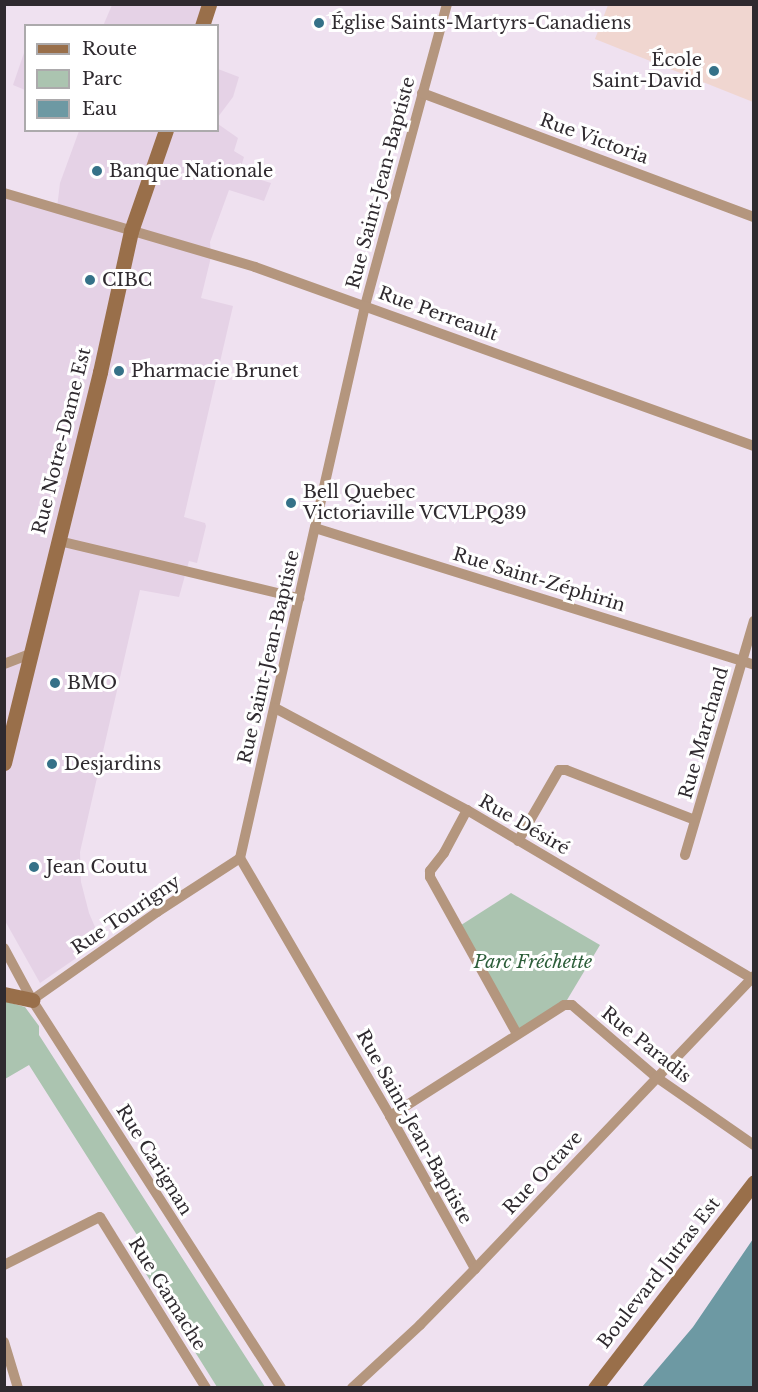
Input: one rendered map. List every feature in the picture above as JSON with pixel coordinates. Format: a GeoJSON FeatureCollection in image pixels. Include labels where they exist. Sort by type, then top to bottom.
{"type":"FeatureCollection","features":[{"type":"Feature","properties":{"kind":"street"},"geometry":{"type":"LineString","coordinates":[[203,24],[209,4]]}},
{"type":"Feature","properties":{"kind":"street","name":"Rue Saint-Jean-Baptiste"},"geometry":{"type":"LineString","coordinates":[[447,4],[365,306],[240,858],[390,1116],[475,1269]]}},
{"type":"Feature","properties":{"kind":"street","name":"Rue Victoria"},"geometry":{"type":"LineString","coordinates":[[422,93],[753,217]]}},
{"type":"Feature","properties":{"kind":"street","name":"Rue Notre-Dame Est"},"geometry":{"type":"LineString","coordinates":[[4,764],[33,652],[131,231],[165,132]]}},
{"type":"Feature","properties":{"kind":"street","name":"Rue Perreault"},"geometry":{"type":"LineString","coordinates":[[4,192],[255,267],[753,446]]}},
{"type":"Feature","properties":{"kind":"street","name":"Rue Saint-Zéphirin"},"geometry":{"type":"LineString","coordinates":[[315,528],[753,665]]}},
{"type":"Feature","properties":{"kind":"street"},"geometry":{"type":"LineString","coordinates":[[59,541],[299,598]]}},
{"type":"Feature","properties":{"kind":"street","name":"Rue Marchand"},"geometry":{"type":"LineString","coordinates":[[685,855],[753,621]]}},
{"type":"Feature","properties":{"kind":"street"},"geometry":{"type":"LineString","coordinates":[[4,664],[33,652]]}},
{"type":"Feature","properties":{"kind":"street","name":"Rue Désiré"},"geometry":{"type":"LineString","coordinates":[[274,708],[467,810],[752,977]]}},
{"type":"Feature","properties":{"kind":"street"},"geometry":{"type":"LineString","coordinates":[[518,841],[559,770],[566,770],[695,820]]}},
{"type":"Feature","properties":{"kind":"street"},"geometry":{"type":"LineString","coordinates":[[390,1116],[517,1034],[430,877],[430,871],[444,853],[467,810]]}},
{"type":"Feature","properties":{"kind":"street","name":"Rue Tourigny"},"geometry":{"type":"LineString","coordinates":[[32,1000],[149,917],[240,858]]}},
{"type":"Feature","properties":{"kind":"street","name":"Rue Carignan"},"geometry":{"type":"LineString","coordinates":[[4,948],[32,1000],[281,1388]]}},
{"type":"Feature","properties":{"kind":"street","name":"Rue Octave"},"geometry":{"type":"LineString","coordinates":[[352,1388],[420,1325],[475,1269],[752,977]]}},
{"type":"Feature","properties":{"kind":"street"},"geometry":{"type":"LineString","coordinates":[[4,994],[32,1000]]}},
{"type":"Feature","properties":{"kind":"street","name":"Rue Paradis"},"geometry":{"type":"LineString","coordinates":[[517,1034],[564,1005],[572,1005],[656,1077],[753,1144]]}},
{"type":"Feature","properties":{"kind":"street","name":"Boulevard Jutras Est"},"geometry":{"type":"LineString","coordinates":[[595,1388],[753,1182]]}},
{"type":"Feature","properties":{"kind":"street","name":"Rue Gamache"},"geometry":{"type":"LineString","coordinates":[[4,1265],[100,1217],[206,1388]]}},
{"type":"Feature","properties":{"kind":"street"},"geometry":{"type":"LineString","coordinates":[[4,1342],[18,1388]]}},
{"type":"Feature","properties":{"kind":"shaded area"},"geometry":{"type":"Polygon","coordinates":[[[112,5],[209,5],[202,24],[104,24],[112,5]]]}},
{"type":"Feature","properties":{"kind":"shaded area","name":"École Saint-David"},"geometry":{"type":"Polygon","coordinates":[[[608,5],[753,5],[753,102],[595,39],[608,5]]]}},
{"type":"Feature","properties":{"kind":"shaded area"},"geometry":{"type":"Polygon","coordinates":[[[24,53],[24,90],[13,85],[24,53]]]}},
{"type":"Feature","properties":{"kind":"shaded area"},"geometry":{"type":"Polygon","coordinates":[[[219,69],[239,77],[233,97],[219,116],[219,69]]]}},
{"type":"Feature","properties":{"kind":"shaded area"},"geometry":{"type":"Polygon","coordinates":[[[219,125],[238,138],[234,151],[244,157],[239,173],[271,183],[264,201],[229,190],[210,242],[211,257],[201,298],[233,306],[184,517],[205,523],[206,526],[197,563],[189,561],[179,597],[140,590],[80,852],[81,882],[89,913],[101,941],[40,983],[4,919],[4,193],[57,208],[60,183],[79,132],[219,132],[219,125]]]}},
{"type":"Feature","properties":{"kind":"green space","name":"Parc Fréchette"},"geometry":{"type":"Polygon","coordinates":[[[511,893],[600,945],[564,1005],[517,1034],[458,927],[511,893]]]}},
{"type":"Feature","properties":{"kind":"green space"},"geometry":{"type":"Polygon","coordinates":[[[4,1001],[25,1007],[39,1026],[39,1035],[265,1387],[217,1387],[138,1261],[149,1254],[29,1065],[5,1079],[4,1001]]]}},
{"type":"Feature","properties":{"kind":"water"},"geometry":{"type":"Polygon","coordinates":[[[753,1239],[753,1387],[642,1387],[693,1327],[753,1239]]]}},
{"type":"Feature","properties":{"kind":"place","name":"Église Saints-Martyrs-Canadiens"},"geometry":{"type":"Point","coordinates":[319,23]}},
{"type":"Feature","properties":{"kind":"place","name":"École Saint-David"},"geometry":{"type":"Point","coordinates":[714,71]}},
{"type":"Feature","properties":{"kind":"place","name":"Banque Nationale"},"geometry":{"type":"Point","coordinates":[97,171]}},
{"type":"Feature","properties":{"kind":"place","name":"CIBC"},"geometry":{"type":"Point","coordinates":[90,280]}},
{"type":"Feature","properties":{"kind":"place","name":"Pharmacie Brunet"},"geometry":{"type":"Point","coordinates":[119,371]}},
{"type":"Feature","properties":{"kind":"place","name":"Bell Quebec Victoriaville VCVLPQ39"},"geometry":{"type":"Point","coordinates":[291,503]}},
{"type":"Feature","properties":{"kind":"place","name":"BMO"},"geometry":{"type":"Point","coordinates":[55,683]}},
{"type":"Feature","properties":{"kind":"place","name":"Desjardins"},"geometry":{"type":"Point","coordinates":[52,764]}},
{"type":"Feature","properties":{"kind":"place","name":"Jean Coutu"},"geometry":{"type":"Point","coordinates":[34,867]}}]}
